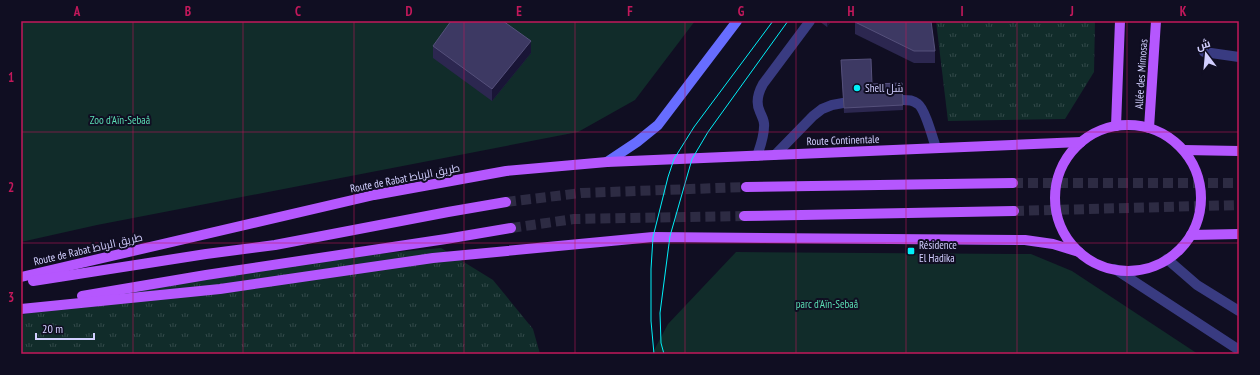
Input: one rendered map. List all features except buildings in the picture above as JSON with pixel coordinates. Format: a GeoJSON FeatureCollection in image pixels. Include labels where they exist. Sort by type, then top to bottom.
{"type":"FeatureCollection","features":[{"type":"Feature","properties":{"kind":"main road","name":"Route de Rabat طريق الرباط"},"geometry":{"type":"LineString","coordinates":[[21,277],[374,195],[506,171],[607,162],[637,142],[658,125],[737,21]]}},
{"type":"Feature","properties":{"kind":"main road","name":"Allée des Mimosas"},"geometry":{"type":"LineString","coordinates":[[1116,126],[1120,21]]}},
{"type":"Feature","properties":{"kind":"main road","name":"Allée des Mimosas"},"geometry":{"type":"LineString","coordinates":[[1149,128],[1156,21]]}},
{"type":"Feature","properties":{"kind":"main road"},"geometry":{"type":"LineString","coordinates":[[1133,125],[1149,128],[1167,135],[1184,150],[1195,170],[1201,192],[1199,214],[1182,249],[1167,259],[1151,267],[1133,270],[1115,270],[1095,263],[1079,252],[1067,238],[1059,223],[1055,205],[1056,188],[1060,170],[1069,155],[1081,142],[1098,131],[1116,126],[1133,125]]}},
{"type":"Feature","properties":{"kind":"main road","name":"Route Continentale"},"geometry":{"type":"LineString","coordinates":[[607,162],[1081,142]]}},
{"type":"Feature","properties":{"kind":"main road"},"geometry":{"type":"LineString","coordinates":[[1184,150],[1239,151]]}},
{"type":"Feature","properties":{"kind":"main road"},"geometry":{"type":"LineString","coordinates":[[746,187],[1013,183]]}},
{"type":"Feature","properties":{"kind":"main road"},"geometry":{"type":"LineString","coordinates":[[21,283],[275,244],[506,202]]}},
{"type":"Feature","properties":{"kind":"main road"},"geometry":{"type":"LineString","coordinates":[[744,216],[1014,211]]}},
{"type":"Feature","properties":{"kind":"main road"},"geometry":{"type":"LineString","coordinates":[[21,308],[206,275],[446,240],[511,228]]}},
{"type":"Feature","properties":{"kind":"main road"},"geometry":{"type":"LineString","coordinates":[[1190,235],[1239,234]]}},
{"type":"Feature","properties":{"kind":"main road"},"geometry":{"type":"LineString","coordinates":[[21,308],[220,289],[433,258],[592,242],[670,236],[1025,240],[1053,244],[1079,252]]}},
{"type":"Feature","properties":{"kind":"street"},"geometry":{"type":"LineString","coordinates":[[757,156],[764,126],[757,101],[758,92],[810,21]]}},
{"type":"Feature","properties":{"kind":"street"},"geometry":{"type":"LineString","coordinates":[[1204,52],[1239,57]]}},
{"type":"Feature","properties":{"kind":"street"},"geometry":{"type":"LineString","coordinates":[[903,100],[912,100],[919,104],[924,112],[936,148]]}},
{"type":"Feature","properties":{"kind":"street"},"geometry":{"type":"LineString","coordinates":[[775,155],[818,112],[832,105],[843,103]]}},
{"type":"Feature","properties":{"kind":"street"},"geometry":{"type":"LineString","coordinates":[[1167,259],[1197,285],[1239,311]]}},
{"type":"Feature","properties":{"kind":"street"},"geometry":{"type":"LineString","coordinates":[[1115,270],[1239,350]]}},
{"type":"Feature","properties":{"kind":"green space","name":"Zoo d'Aïn-Sebaâ"},"geometry":{"type":"Polygon","coordinates":[[[21,21],[695,21],[635,100],[578,132],[97,225],[21,242],[21,21]]]}},
{"type":"Feature","properties":{"kind":"green space"},"geometry":{"type":"Polygon","coordinates":[[[936,21],[1095,21],[1094,72],[1065,119],[948,121],[936,21]]]}},
{"type":"Feature","properties":{"kind":"green space"},"geometry":{"type":"Polygon","coordinates":[[[441,248],[493,280],[533,329],[540,354],[21,354],[21,315],[227,268],[441,248]]]}},
{"type":"Feature","properties":{"kind":"green space","name":"parc d'Aïn-Sebaâ"},"geometry":{"type":"Polygon","coordinates":[[[736,252],[1031,254],[1072,271],[1198,354],[652,354],[668,324],[736,252]]]}},
{"type":"Feature","properties":{"kind":"tunnel"},"geometry":{"type":"LineString","coordinates":[[1013,183],[1239,183]]}},
{"type":"Feature","properties":{"kind":"tunnel"},"geometry":{"type":"LineString","coordinates":[[506,202],[581,193],[746,187]]}},
{"type":"Feature","properties":{"kind":"tunnel"},"geometry":{"type":"LineString","coordinates":[[1014,211],[1239,205]]}},
{"type":"Feature","properties":{"kind":"tunnel"},"geometry":{"type":"LineString","coordinates":[[511,228],[574,219],[744,216]]}},
{"type":"Feature","properties":{"kind":"tram line"},"geometry":{"type":"LineString","coordinates":[[654,354],[651,321],[651,269],[653,237],[674,159],[694,127],[773,21]]}},
{"type":"Feature","properties":{"kind":"tram line"},"geometry":{"type":"LineString","coordinates":[[664,354],[661,343],[660,313],[670,236],[692,159],[708,132],[788,21]]}},
{"type":"Feature","properties":{"kind":"place","name":"Shell شل"},"geometry":{"type":"Point","coordinates":[857,88]}},
{"type":"Feature","properties":{"kind":"place","name":"Résidence El Hadika"},"geometry":{"type":"Point","coordinates":[911,251]}}]}
